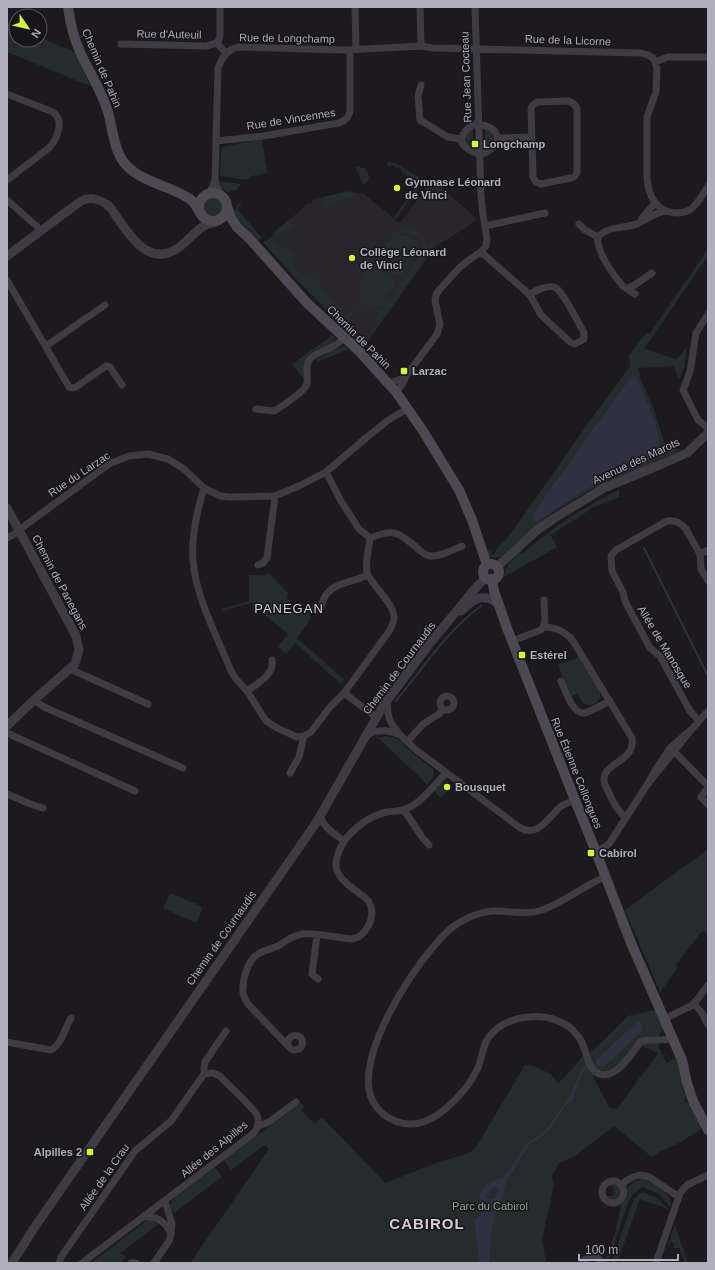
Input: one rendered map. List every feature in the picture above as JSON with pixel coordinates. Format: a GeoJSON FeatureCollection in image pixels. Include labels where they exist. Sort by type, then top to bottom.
{"type":"FeatureCollection","features":[{"type":"Feature","properties":{"kind":"main road","name":"Chemin de Pahin"},"geometry":{"type":"LineString","coordinates":[[68,7],[69,17],[76,41],[81,55],[102,94],[117,150],[121,159],[136,173],[185,195],[197,198],[206,195]]}},
{"type":"Feature","properties":{"kind":"main road"},"geometry":{"type":"LineString","coordinates":[[216,222],[225,216],[228,209],[226,201],[222,196],[215,193],[206,195],[200,204],[200,212],[206,220],[237,227]]}},
{"type":"Feature","properties":{"kind":"main road","name":"Chemin de Pahin"},"geometry":{"type":"LineString","coordinates":[[185,195],[193,201],[200,212]]}},
{"type":"Feature","properties":{"kind":"main road","name":"Chemin de Pahin"},"geometry":{"type":"LineString","coordinates":[[228,209],[231,218],[237,227],[249,238],[308,303],[362,354],[393,388],[423,431],[459,490],[492,566]]}},
{"type":"Feature","properties":{"kind":"main road"},"geometry":{"type":"LineString","coordinates":[[489,578],[496,578],[498,574],[498,570],[492,566]]}},
{"type":"Feature","properties":{"kind":"main road","name":"Rue Étienne Collongues"},"geometry":{"type":"LineString","coordinates":[[489,578],[497,603],[631,943],[682,1060],[687,1084],[693,1101],[708,1130]]}},
{"type":"Feature","properties":{"kind":"street","name":"Rue d'Auteuil"},"geometry":{"type":"LineString","coordinates":[[217,44],[220,37],[220,7]]}},
{"type":"Feature","properties":{"kind":"street","name":"Rue de Vincennes"},"geometry":{"type":"LineString","coordinates":[[216,141],[263,136],[340,123],[344,121],[348,117],[350,111],[355,7]]}},
{"type":"Feature","properties":{"kind":"street"},"geometry":{"type":"LineString","coordinates":[[420,7],[421,46]]}},
{"type":"Feature","properties":{"kind":"street","name":"Rue Jean Cocteau"},"geometry":{"type":"LineString","coordinates":[[475,7],[482,209],[487,241],[486,246],[481,252]]}},
{"type":"Feature","properties":{"kind":"street","name":"Rue d'Auteuil"},"geometry":{"type":"LineString","coordinates":[[121,44],[206,46],[217,44]]}},
{"type":"Feature","properties":{"kind":"street","name":"Rue d'Auteuil"},"geometry":{"type":"LineString","coordinates":[[217,44],[226,53]]}},
{"type":"Feature","properties":{"kind":"street","name":"Rue de Longchamp"},"geometry":{"type":"LineString","coordinates":[[215,179],[218,68],[226,53],[233,48],[353,49],[421,46],[433,48],[476,49]]}},
{"type":"Feature","properties":{"kind":"street","name":"Rue de la Licorne"},"geometry":{"type":"LineString","coordinates":[[476,49],[641,53],[648,55],[655,62]]}},
{"type":"Feature","properties":{"kind":"street"},"geometry":{"type":"LineString","coordinates":[[708,57],[668,57],[655,62],[657,68],[657,87],[647,117],[648,187],[650,195],[655,203],[667,211],[678,213],[689,211],[694,207],[708,186]]}},
{"type":"Feature","properties":{"kind":"street"},"geometry":{"type":"LineString","coordinates":[[421,85],[418,96],[420,120],[448,137],[461,139]]}},
{"type":"Feature","properties":{"kind":"street"},"geometry":{"type":"LineString","coordinates":[[7,94],[53,112],[59,118],[60,124],[49,148],[7,180]]}},
{"type":"Feature","properties":{"kind":"street"},"geometry":{"type":"LineString","coordinates":[[569,101],[574,104],[577,108],[577,170],[575,175],[571,178],[542,184],[536,182],[533,177],[531,137],[531,110],[534,104],[537,102],[569,101]]}},
{"type":"Feature","properties":{"kind":"street"},"geometry":{"type":"LineString","coordinates":[[474,124],[483,124],[490,128],[498,138],[493,147],[480,154],[466,148],[461,139],[467,129],[474,124]]}},
{"type":"Feature","properties":{"kind":"street"},"geometry":{"type":"LineString","coordinates":[[498,138],[531,137]]}},
{"type":"Feature","properties":{"kind":"street"},"geometry":{"type":"LineString","coordinates":[[7,256],[81,201],[91,199],[101,201],[107,205],[136,243],[150,252],[159,254],[175,250],[204,226],[216,222]]}},
{"type":"Feature","properties":{"kind":"street"},"geometry":{"type":"LineString","coordinates":[[7,200],[41,230]]}},
{"type":"Feature","properties":{"kind":"street"},"geometry":{"type":"LineString","coordinates":[[640,221],[655,203]]}},
{"type":"Feature","properties":{"kind":"street"},"geometry":{"type":"LineString","coordinates":[[635,294],[623,286],[610,267],[598,248],[598,237],[603,232],[633,225],[660,212],[667,211]]}},
{"type":"Feature","properties":{"kind":"street"},"geometry":{"type":"LineString","coordinates":[[197,232],[200,221],[200,212]]}},
{"type":"Feature","properties":{"kind":"street"},"geometry":{"type":"LineString","coordinates":[[485,226],[545,213]]}},
{"type":"Feature","properties":{"kind":"street"},"geometry":{"type":"LineString","coordinates":[[579,224],[585,230],[598,237]]}},
{"type":"Feature","properties":{"kind":"street"},"geometry":{"type":"LineString","coordinates":[[393,388],[402,385],[406,376],[438,331],[440,325],[435,301],[436,295],[466,262],[481,252],[530,295],[541,315],[570,342],[575,344],[584,339],[584,333],[558,289],[549,287],[536,291],[530,295]]}},
{"type":"Feature","properties":{"kind":"street"},"geometry":{"type":"LineString","coordinates":[[627,288],[633,286],[652,272]]}},
{"type":"Feature","properties":{"kind":"street"},"geometry":{"type":"LineString","coordinates":[[7,280],[68,386],[76,387],[106,366],[110,368],[122,385]]}},
{"type":"Feature","properties":{"kind":"street"},"geometry":{"type":"LineString","coordinates":[[46,346],[105,305]]}},
{"type":"Feature","properties":{"kind":"street"},"geometry":{"type":"LineString","coordinates":[[708,314],[696,333],[690,372],[683,390],[698,420],[708,428]]}},
{"type":"Feature","properties":{"kind":"street"},"geometry":{"type":"LineString","coordinates":[[256,408],[274,411],[304,390],[307,382],[307,367],[310,360],[314,356],[337,345],[344,337]]}},
{"type":"Feature","properties":{"kind":"street","name":"Rue du Larzac"},"geometry":{"type":"LineString","coordinates":[[7,538],[13,536],[109,464],[129,456],[148,454],[168,459],[184,469],[204,488],[220,496],[275,496],[326,472],[387,421],[407,409]]}},
{"type":"Feature","properties":{"kind":"street","name":"Avenue des Marots"},"geometry":{"type":"LineString","coordinates":[[492,566],[554,519],[604,488],[687,453],[708,433]]}},
{"type":"Feature","properties":{"kind":"street"},"geometry":{"type":"LineString","coordinates":[[326,472],[341,501],[359,529],[370,538]]}},
{"type":"Feature","properties":{"kind":"street"},"geometry":{"type":"LineString","coordinates":[[204,488],[193,537],[193,560],[197,583],[206,612],[231,671],[236,679],[248,691],[266,721],[297,737],[304,736],[311,732],[330,707],[344,693],[390,630],[394,622],[394,617],[390,607],[368,575],[367,566],[370,538]]}},
{"type":"Feature","properties":{"kind":"street"},"geometry":{"type":"LineString","coordinates":[[258,565],[263,563],[267,558],[275,496]]}},
{"type":"Feature","properties":{"kind":"street","name":"Chemin de Panegans"},"geometry":{"type":"LineString","coordinates":[[7,508],[79,644],[79,654],[75,664],[7,726]]}},
{"type":"Feature","properties":{"kind":"street","name":"Allée de Manosque"},"geometry":{"type":"LineString","coordinates":[[698,721],[690,711],[660,656],[650,648],[625,601],[623,592],[612,571],[612,554],[616,550],[670,521],[675,522],[685,527],[700,554],[701,569],[708,581]]}},
{"type":"Feature","properties":{"kind":"street"},"geometry":{"type":"LineString","coordinates":[[370,538],[390,533],[398,533],[424,553],[431,556],[443,554],[462,546]]}},
{"type":"Feature","properties":{"kind":"street"},"geometry":{"type":"LineString","coordinates":[[700,554],[708,550]]}},
{"type":"Feature","properties":{"kind":"street"},"geometry":{"type":"LineString","coordinates":[[321,607],[322,600],[326,593],[331,589],[368,575]]}},
{"type":"Feature","properties":{"kind":"street","name":"Chemin de Cournaudis"},"geometry":{"type":"LineString","coordinates":[[12,1263],[43,1215],[318,819],[377,715],[388,699],[472,591],[489,578]]}},
{"type":"Feature","properties":{"kind":"street","name":"Chemin de Cournaudis"},"geometry":{"type":"LineString","coordinates":[[445,625],[479,598],[487,598],[497,603]]}},
{"type":"Feature","properties":{"kind":"street"},"geometry":{"type":"LineString","coordinates":[[512,641],[541,630],[544,624],[544,600]]}},
{"type":"Feature","properties":{"kind":"street"},"geometry":{"type":"LineString","coordinates":[[543,627],[556,629],[570,637],[631,734],[633,745],[628,754],[607,771],[604,782],[614,806],[626,818]]}},
{"type":"Feature","properties":{"kind":"street"},"geometry":{"type":"LineString","coordinates":[[248,691],[267,676],[272,666],[272,660]]}},
{"type":"Feature","properties":{"kind":"street"},"geometry":{"type":"LineString","coordinates":[[70,669],[148,704]]}},
{"type":"Feature","properties":{"kind":"street"},"geometry":{"type":"LineString","coordinates":[[561,680],[573,707],[577,712],[584,712],[610,701]]}},
{"type":"Feature","properties":{"kind":"street"},"geometry":{"type":"LineString","coordinates":[[344,693],[390,722],[407,742],[519,827],[527,831],[540,828],[561,807],[575,800]]}},
{"type":"Feature","properties":{"kind":"street"},"geometry":{"type":"LineString","coordinates":[[385,731],[390,722],[387,709],[388,699]]}},
{"type":"Feature","properties":{"kind":"street"},"geometry":{"type":"LineString","coordinates":[[34,700],[44,707],[183,768]]}},
{"type":"Feature","properties":{"kind":"street"},"geometry":{"type":"LineString","coordinates":[[407,742],[423,724],[444,710]]}},
{"type":"Feature","properties":{"kind":"street"},"geometry":{"type":"LineString","coordinates":[[596,852],[609,844],[647,785],[672,750],[708,711]]}},
{"type":"Feature","properties":{"kind":"street"},"geometry":{"type":"LineString","coordinates":[[365,736],[372,732],[385,731],[400,735]]}},
{"type":"Feature","properties":{"kind":"street"},"geometry":{"type":"LineString","coordinates":[[7,733],[135,791]]}},
{"type":"Feature","properties":{"kind":"street"},"geometry":{"type":"LineString","coordinates":[[290,773],[299,757],[304,736]]}},
{"type":"Feature","properties":{"kind":"street"},"geometry":{"type":"LineString","coordinates":[[672,750],[708,787],[701,797],[708,805]]}},
{"type":"Feature","properties":{"kind":"street"},"geometry":{"type":"LineString","coordinates":[[288,1045],[244,999],[243,993],[246,974],[253,959],[258,954],[299,935],[308,933],[356,939],[363,934],[370,920],[372,909],[365,897],[342,880],[338,873],[336,868],[337,857],[344,841],[357,827],[370,818],[380,814],[404,810],[419,801],[446,772]]}},
{"type":"Feature","properties":{"kind":"street"},"geometry":{"type":"LineString","coordinates":[[7,794],[42,808]]}},
{"type":"Feature","properties":{"kind":"street"},"geometry":{"type":"LineString","coordinates":[[404,810],[429,845]]}},
{"type":"Feature","properties":{"kind":"street"},"geometry":{"type":"LineString","coordinates":[[318,819],[344,841]]}},
{"type":"Feature","properties":{"kind":"street"},"geometry":{"type":"LineString","coordinates":[[605,877],[566,899],[542,910],[516,913],[494,911],[466,918],[442,937],[421,962],[394,1003],[376,1046],[372,1060],[368,1081],[370,1095],[380,1111],[396,1122],[403,1124],[414,1124],[431,1119],[448,1107],[471,1079],[476,1071],[490,1036],[506,1023],[520,1018],[550,1018],[562,1023],[578,1036],[594,1071],[608,1075],[615,1072],[640,1042],[673,1038]]}},
{"type":"Feature","properties":{"kind":"street"},"geometry":{"type":"LineString","coordinates":[[317,935],[312,974],[318,979]]}},
{"type":"Feature","properties":{"kind":"street"},"geometry":{"type":"LineString","coordinates":[[664,1019],[689,1008],[694,1004],[708,985]]}},
{"type":"Feature","properties":{"kind":"street"},"geometry":{"type":"LineString","coordinates":[[694,1004],[702,1013],[708,1025]]}},
{"type":"Feature","properties":{"kind":"street"},"geometry":{"type":"LineString","coordinates":[[7,1042],[51,1050],[60,1041],[71,1018]]}},
{"type":"Feature","properties":{"kind":"street","name":"Allée de la Crau"},"geometry":{"type":"LineString","coordinates":[[59,1263],[61,1257],[135,1151],[171,1121],[204,1074],[205,1062],[226,1031]]}},
{"type":"Feature","properties":{"kind":"street"},"geometry":{"type":"LineString","coordinates":[[204,1074],[213,1073],[220,1076],[256,1113],[258,1126]]}},
{"type":"Feature","properties":{"kind":"street","name":"Allée des Alpilles"},"geometry":{"type":"LineString","coordinates":[[82,1263],[252,1136],[258,1126],[269,1122],[296,1102]]}},
{"type":"Feature","properties":{"kind":"street"},"geometry":{"type":"LineString","coordinates":[[621,1185],[635,1176],[646,1175],[679,1197]]}},
{"type":"Feature","properties":{"kind":"street"},"geometry":{"type":"LineString","coordinates":[[656,1263],[679,1197],[685,1187],[708,1175]]}},
{"type":"Feature","properties":{"kind":"street"},"geometry":{"type":"LineString","coordinates":[[154,1263],[169,1241],[171,1234],[172,1224],[169,1210],[165,1201]]}},
{"type":"Feature","properties":{"kind":"street"},"geometry":{"type":"LineString","coordinates":[[145,1217],[150,1216],[158,1218],[168,1227],[171,1234]]}},
{"type":"Feature","properties":{"kind":"street"},"geometry":{"type":"LineString","coordinates":[[582,1263],[590,1256],[598,1258],[602,1263]]}},
{"type":"Feature","properties":{"kind":"street"},"geometry":{"type":"LineString","coordinates":[[131,1263],[136,1263]]}},
{"type":"Feature","properties":{"kind":"shaded area","name":"Collège Léonard de Vinci"},"geometry":{"type":"Polygon","coordinates":[[[431,181],[437,184],[475,217],[476,221],[435,247],[364,347],[297,280],[264,243],[307,204],[312,203],[312,199],[352,192],[364,194],[400,223],[431,181]]]}},
{"type":"Feature","properties":{"kind":"green space"},"geometry":{"type":"Polygon","coordinates":[[[7,18],[8,48],[48,48],[48,41],[77,53],[90,86],[7,52],[7,18]]]}},
{"type":"Feature","properties":{"kind":"green space"},"geometry":{"type":"Polygon","coordinates":[[[473,129],[474,148],[466,142],[467,134],[473,129]]]}},
{"type":"Feature","properties":{"kind":"green space"},"geometry":{"type":"Polygon","coordinates":[[[485,129],[491,133],[493,139],[490,145],[485,148],[485,129]]]}},
{"type":"Feature","properties":{"kind":"green space"},"geometry":{"type":"Polygon","coordinates":[[[262,139],[267,173],[252,176],[246,180],[220,176],[222,147],[262,139]]]}},
{"type":"Feature","properties":{"kind":"green space"},"geometry":{"type":"Polygon","coordinates":[[[387,162],[397,164],[420,179],[420,185],[394,222],[392,220],[417,184],[401,172],[402,169],[399,167],[397,169],[392,164],[390,167],[387,165],[387,162]]]}},
{"type":"Feature","properties":{"kind":"green space"},"geometry":{"type":"Polygon","coordinates":[[[356,168],[365,168],[369,175],[366,184],[363,185],[356,168]]]}},
{"type":"Feature","properties":{"kind":"green space"},"geometry":{"type":"Polygon","coordinates":[[[220,181],[241,184],[236,190],[227,192],[221,187],[220,181]]]}},
{"type":"Feature","properties":{"kind":"green space"},"geometry":{"type":"Polygon","coordinates":[[[350,191],[354,194],[351,198],[342,199],[324,208],[323,197],[350,191]]]}},
{"type":"Feature","properties":{"kind":"green space"},"geometry":{"type":"Polygon","coordinates":[[[210,198],[218,198],[224,204],[224,212],[218,218],[210,218],[204,212],[204,204],[210,198]]]}},
{"type":"Feature","properties":{"kind":"green space"},"geometry":{"type":"Polygon","coordinates":[[[240,202],[241,205],[237,209],[262,238],[259,240],[235,217],[233,212],[240,202]]]}},
{"type":"Feature","properties":{"kind":"green space"},"geometry":{"type":"Polygon","coordinates":[[[290,219],[295,226],[276,237],[273,233],[290,219]]]}},
{"type":"Feature","properties":{"kind":"green space"},"geometry":{"type":"Polygon","coordinates":[[[406,228],[417,231],[424,239],[427,246],[433,238],[437,241],[379,325],[374,321],[384,306],[377,306],[373,311],[357,300],[361,293],[360,281],[395,231],[406,228]],[[405,233],[399,235],[402,236],[404,234],[420,245],[418,248],[420,249],[412,261],[410,260],[408,262],[410,264],[401,275],[399,274],[397,277],[381,266],[383,262],[381,261],[389,249],[391,251],[393,248],[391,246],[398,235],[366,280],[374,269],[377,271],[380,267],[396,279],[393,283],[395,284],[387,296],[385,294],[381,301],[392,296],[421,254],[422,250],[419,239],[405,233]]]}},
{"type":"Feature","properties":{"kind":"green space"},"geometry":{"type":"Polygon","coordinates":[[[270,238],[281,251],[287,245],[297,257],[292,262],[296,270],[303,276],[309,271],[346,316],[360,305],[362,307],[347,319],[361,338],[368,342],[364,347],[297,280],[264,243],[270,238]]]}},
{"type":"Feature","properties":{"kind":"green space"},"geometry":{"type":"Polygon","coordinates":[[[708,249],[708,256],[644,349],[675,359],[679,357],[687,347],[684,368],[679,379],[673,366],[638,368],[640,377],[655,412],[664,442],[674,449],[682,449],[672,455],[590,490],[554,512],[501,557],[491,558],[487,553],[490,550],[493,556],[499,546],[507,539],[630,366],[629,355],[646,333],[650,333],[708,249]]]}},
{"type":"Feature","properties":{"kind":"green space"},"geometry":{"type":"Polygon","coordinates":[[[333,335],[336,339],[333,343],[304,364],[304,379],[292,364],[333,335]]]}},
{"type":"Feature","properties":{"kind":"green space"},"geometry":{"type":"Polygon","coordinates":[[[342,346],[349,350],[318,362],[316,360],[342,346]]]}},
{"type":"Feature","properties":{"kind":"green space"},"geometry":{"type":"Polygon","coordinates":[[[619,490],[619,497],[594,507],[551,535],[557,547],[504,577],[503,576],[508,565],[519,553],[522,554],[545,535],[580,511],[619,490]]]}},
{"type":"Feature","properties":{"kind":"green space"},"geometry":{"type":"Polygon","coordinates":[[[269,573],[288,593],[286,598],[304,613],[307,609],[311,612],[309,622],[297,638],[344,679],[341,684],[295,643],[286,654],[278,647],[288,634],[251,603],[223,611],[222,609],[249,601],[249,575],[263,575],[269,573]]]}},
{"type":"Feature","properties":{"kind":"green space"},"geometry":{"type":"Polygon","coordinates":[[[579,657],[600,692],[599,699],[592,705],[582,702],[578,694],[571,696],[558,665],[579,657]]]}},
{"type":"Feature","properties":{"kind":"green space"},"geometry":{"type":"Polygon","coordinates":[[[386,736],[398,739],[433,769],[434,776],[427,784],[379,739],[376,739],[386,736]]]}},
{"type":"Feature","properties":{"kind":"green space"},"geometry":{"type":"Polygon","coordinates":[[[446,781],[449,782],[445,786],[449,790],[441,798],[434,791],[446,781]]]}},
{"type":"Feature","properties":{"kind":"green space"},"geometry":{"type":"Polygon","coordinates":[[[708,849],[708,930],[705,933],[702,931],[676,965],[678,967],[660,992],[625,910],[708,849]]]}},
{"type":"Feature","properties":{"kind":"green space"},"geometry":{"type":"Polygon","coordinates":[[[170,893],[203,907],[196,923],[163,908],[170,893]]]}},
{"type":"Feature","properties":{"kind":"green space","name":"Parc du Cabirol"},"geometry":{"type":"Polygon","coordinates":[[[655,1010],[662,1026],[662,1031],[659,1035],[659,1047],[666,1063],[676,1058],[686,1098],[684,1099],[703,1128],[652,1157],[614,1126],[575,1156],[559,1163],[552,1176],[554,1186],[542,1239],[546,1263],[190,1263],[269,1149],[265,1145],[231,1170],[224,1160],[301,1103],[304,1107],[301,1110],[315,1124],[322,1117],[385,1183],[439,1162],[469,1153],[476,1147],[525,1065],[534,1066],[551,1074],[558,1083],[583,1056],[591,1052],[628,1016],[655,1010]],[[643,1046],[628,1065],[616,1075],[609,1078],[601,1078],[593,1075],[610,1108],[617,1109],[658,1053],[643,1046]]]}},
{"type":"Feature","properties":{"kind":"green space"},"geometry":{"type":"Polygon","coordinates":[[[215,1167],[222,1177],[174,1213],[170,1204],[173,1199],[215,1167]]]}},
{"type":"Feature","properties":{"kind":"green space"},"geometry":{"type":"Polygon","coordinates":[[[642,1179],[661,1189],[670,1199],[671,1207],[657,1193],[642,1187],[633,1194],[628,1202],[608,1263],[605,1261],[615,1233],[621,1205],[628,1196],[628,1187],[634,1181],[642,1179]]]}},
{"type":"Feature","properties":{"kind":"green space"},"geometry":{"type":"Polygon","coordinates":[[[609,1185],[618,1185],[621,1191],[620,1197],[614,1200],[608,1199],[606,1196],[613,1196],[614,1188],[609,1185]]]}},
{"type":"Feature","properties":{"kind":"green space"},"geometry":{"type":"Polygon","coordinates":[[[642,1192],[656,1197],[670,1210],[640,1199],[617,1263],[611,1263],[632,1204],[636,1197],[642,1192]]]}},
{"type":"Feature","properties":{"kind":"green space"},"geometry":{"type":"Polygon","coordinates":[[[146,1221],[153,1221],[159,1224],[120,1253],[126,1256],[122,1263],[91,1263],[146,1221]]]}},
{"type":"Feature","properties":{"kind":"green space"},"geometry":{"type":"Polygon","coordinates":[[[675,1225],[688,1263],[685,1263],[679,1248],[673,1247],[674,1243],[671,1242],[668,1245],[675,1225]]]}},
{"type":"Feature","properties":{"kind":"water"},"geometry":{"type":"Polygon","coordinates":[[[633,375],[636,377],[657,428],[659,436],[658,450],[645,464],[591,487],[536,522],[533,520],[532,516],[540,504],[633,375]]]}},
{"type":"Feature","properties":{"kind":"water"},"geometry":{"type":"Polygon","coordinates":[[[639,1022],[643,1027],[642,1031],[605,1066],[601,1067],[597,1065],[597,1059],[636,1023],[639,1022]]]}},
{"type":"Feature","properties":{"kind":"water"},"geometry":{"type":"Polygon","coordinates":[[[586,1064],[588,1068],[581,1075],[573,1099],[564,1107],[551,1128],[543,1136],[530,1144],[507,1180],[501,1201],[495,1214],[489,1263],[480,1263],[475,1220],[481,1215],[479,1200],[484,1187],[492,1181],[504,1177],[527,1143],[545,1131],[569,1098],[579,1075],[586,1064]],[[494,1186],[486,1196],[487,1198],[492,1199],[496,1197],[501,1189],[494,1186]]]}},
{"type":"Feature","properties":{"kind":"waterway"},"geometry":{"type":"LineString","coordinates":[[644,548],[708,676]]}},
{"type":"Feature","properties":{"kind":"waterway"},"geometry":{"type":"LineString","coordinates":[[396,701],[446,638],[481,606]]}},
{"type":"Feature","properties":{"kind":"waterway"},"geometry":{"type":"LineString","coordinates":[[496,1197],[501,1187]]}},
{"type":"Feature","properties":{"kind":"place","name":"Longchamp"},"geometry":{"type":"Point","coordinates":[475,144]}},
{"type":"Feature","properties":{"kind":"place","name":"Gymnase Léonard de Vinci"},"geometry":{"type":"Point","coordinates":[397,188]}},
{"type":"Feature","properties":{"kind":"place","name":"Collège Léonard de Vinci"},"geometry":{"type":"Point","coordinates":[352,258]}},
{"type":"Feature","properties":{"kind":"place","name":"Larzac"},"geometry":{"type":"Point","coordinates":[404,371]}},
{"type":"Feature","properties":{"kind":"place","name":"Estérel"},"geometry":{"type":"Point","coordinates":[522,655]}},
{"type":"Feature","properties":{"kind":"place","name":"Bousquet"},"geometry":{"type":"Point","coordinates":[447,787]}},
{"type":"Feature","properties":{"kind":"place","name":"Cabirol"},"geometry":{"type":"Point","coordinates":[591,853]}},
{"type":"Feature","properties":{"kind":"place","name":"Alpilles 2"},"geometry":{"type":"Point","coordinates":[90,1152]}},
{"type":"Feature","properties":{"kind":"district","name":"PANEGAN"},"geometry":{"type":"Point","coordinates":[289,608]}},
{"type":"Feature","properties":{"kind":"district","name":"CABIROL"},"geometry":{"type":"Point","coordinates":[427,1224]}}]}
